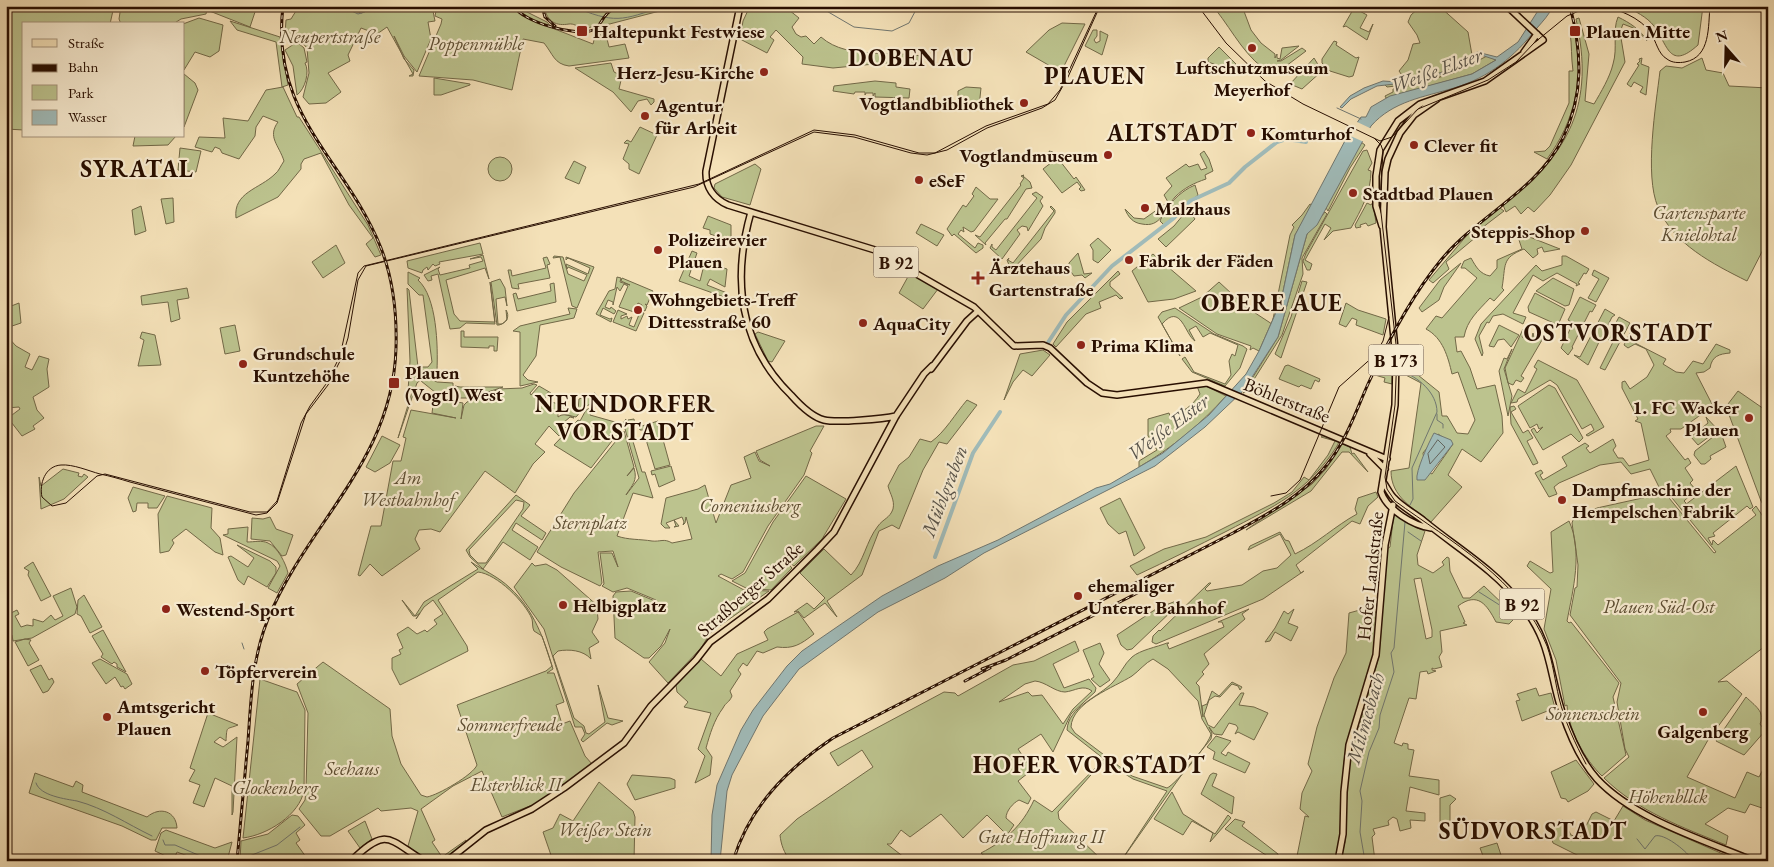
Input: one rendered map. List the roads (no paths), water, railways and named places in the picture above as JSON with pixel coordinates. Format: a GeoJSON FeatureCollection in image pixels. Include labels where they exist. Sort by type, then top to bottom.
{"type":"FeatureCollection","features":[{"type":"Feature","properties":{"kind":"main road","name":"B 92"},"geometry":{"type":"LineString","coordinates":[[740,6],[708,163],[706,182],[718,199],[751,212],[871,248],[943,288],[978,311]]}},
{"type":"Feature","properties":{"kind":"main road","name":"B 173"},"geometry":{"type":"LineString","coordinates":[[1385,469],[1395,405],[1396,359],[1383,227],[1383,186],[1388,159],[1404,128],[1418,112],[1438,100],[1480,84],[1543,40],[1507,6]]}},
{"type":"Feature","properties":{"kind":"main road","name":"B 173"},"geometry":{"type":"LineString","coordinates":[[1521,56],[1536,33]]}},
{"type":"Feature","properties":{"kind":"main road","name":"B 173"},"geometry":{"type":"LineString","coordinates":[[1383,227],[1377,211],[1375,184],[1380,150],[1389,132],[1403,116],[1424,102],[1438,100]]}},
{"type":"Feature","properties":{"kind":"main road"},"geometry":{"type":"LineString","coordinates":[[751,212],[742,258],[743,305],[756,346],[770,373],[795,400],[823,420],[896,416]]}},
{"type":"Feature","properties":{"kind":"main road","name":"Straßberger Straße"},"geometry":{"type":"LineString","coordinates":[[447,861],[496,824],[532,809],[550,798],[624,743],[651,706],[696,660],[710,642],[768,599],[829,538],[896,416],[921,380],[961,330],[975,318],[978,311]]}},
{"type":"Feature","properties":{"kind":"main road","name":"Böhlerstraße"},"geometry":{"type":"LineString","coordinates":[[978,311],[1014,346],[1045,346],[1087,383],[1106,394],[1128,394],[1193,383],[1207,383],[1387,459]]}},
{"type":"Feature","properties":{"kind":"main road","name":"Böhlerstraße"},"geometry":{"type":"LineString","coordinates":[[1367,452],[1385,469]]}},
{"type":"Feature","properties":{"kind":"main road"},"geometry":{"type":"LineString","coordinates":[[1385,469],[1381,492],[1391,507]]}},
{"type":"Feature","properties":{"kind":"main road","name":"B 92"},"geometry":{"type":"LineString","coordinates":[[1383,482],[1396,500],[1494,575],[1514,595],[1530,616],[1549,655],[1558,698],[1569,732],[1580,756],[1596,778],[1621,799],[1644,812],[1754,861]]}},
{"type":"Feature","properties":{"kind":"main road","name":"Hofer Landstraße"},"geometry":{"type":"LineString","coordinates":[[1338,861],[1343,834],[1344,792],[1349,745],[1376,655],[1385,545],[1391,507],[1396,500]]}},
{"type":"Feature","properties":{"kind":"main road","name":"B 92"},"geometry":{"type":"LineString","coordinates":[[1391,507],[1417,525],[1432,528]]}},
{"type":"Feature","properties":{"kind":"main road"},"geometry":{"type":"LineString","coordinates":[[351,861],[370,843],[377,840],[397,841],[424,861]]}},
{"type":"Feature","properties":{"kind":"water"},"geometry":{"type":"Polygon","coordinates":[[[1541,6],[1553,6],[1546,18],[1519,48],[1500,65],[1467,83],[1399,105],[1371,126],[1317,225],[1307,234],[1278,337],[1243,391],[1205,427],[1155,466],[984,553],[945,578],[878,612],[799,669],[763,716],[732,775],[727,791],[720,861],[711,861],[712,815],[717,785],[741,730],[753,710],[787,666],[802,651],[882,596],[938,566],[998,540],[1096,488],[1110,484],[1163,453],[1209,415],[1246,374],[1259,351],[1281,301],[1295,235],[1347,137],[1361,117],[1366,117],[1371,107],[1390,96],[1472,74],[1496,60],[1478,54],[1456,69],[1422,81],[1377,86],[1351,99],[1342,108],[1340,107],[1350,96],[1383,81],[1398,82],[1422,79],[1456,68],[1477,52],[1497,57],[1518,42],[1541,6]]]}},
{"type":"Feature","properties":{"kind":"water"},"geometry":{"type":"Polygon","coordinates":[[[1434,433],[1451,440],[1453,444],[1425,480],[1417,480],[1420,464],[1434,433]]]}},
{"type":"Feature","properties":{"kind":"waterway"},"geometry":{"type":"LineString","coordinates":[[341,6],[358,14],[365,12],[368,6]]}},
{"type":"Feature","properties":{"kind":"waterway"},"geometry":{"type":"LineString","coordinates":[[572,6],[609,18],[638,15],[664,6]]}},
{"type":"Feature","properties":{"kind":"waterway"},"geometry":{"type":"LineString","coordinates":[[818,6],[854,27],[892,31],[909,23],[918,6]]}},
{"type":"Feature","properties":{"kind":"waterway"},"geometry":{"type":"LineString","coordinates":[[1337,108],[1361,119]]}},
{"type":"Feature","properties":{"kind":"waterway","name":"Mühlgraben"},"geometry":{"type":"LineString","coordinates":[[1047,344],[1066,315],[1112,266],[1174,218],[1190,201],[1229,183],[1245,167],[1277,142],[1286,139],[1306,142]]}},
{"type":"Feature","properties":{"kind":"waterway","name":"Milmesbach"},"geometry":{"type":"LineString","coordinates":[[1400,371],[1407,373],[1425,386],[1434,398],[1437,412],[1412,468],[1413,499],[1410,505]]}},
{"type":"Feature","properties":{"kind":"waterway","name":"Mühlgraben"},"geometry":{"type":"LineString","coordinates":[[935,557],[973,453],[1000,412]]}},
{"type":"Feature","properties":{"kind":"waterway"},"geometry":{"type":"LineString","coordinates":[[1437,414],[1437,420],[1443,424],[1443,428]]}},
{"type":"Feature","properties":{"kind":"waterway","name":"Milmesbach"},"geometry":{"type":"LineString","coordinates":[[1365,861],[1360,832],[1362,801],[1360,791],[1369,752],[1379,728],[1380,715],[1394,672],[1391,653],[1394,648],[1405,522]]}},
{"type":"Feature","properties":{"kind":"waterway"},"geometry":{"type":"LineString","coordinates":[[1408,532],[1421,541]]}},
{"type":"Feature","properties":{"kind":"waterway"},"geometry":{"type":"LineString","coordinates":[[1479,592],[1509,611]]}},
{"type":"Feature","properties":{"kind":"waterway"},"geometry":{"type":"LineString","coordinates":[[242,643],[244,649]]}},
{"type":"Feature","properties":{"kind":"waterway"},"geometry":{"type":"LineString","coordinates":[[36,783],[38,787],[48,794],[97,808],[152,836]]}},
{"type":"Feature","properties":{"kind":"waterway"},"geometry":{"type":"LineString","coordinates":[[247,857],[277,845],[300,827]]}},
{"type":"Feature","properties":{"kind":"waterway"},"geometry":{"type":"LineString","coordinates":[[1637,839],[1645,849],[1655,836],[1664,837],[1691,858],[1697,857],[1705,861]]}},
{"type":"Feature","properties":{"kind":"waterway"},"geometry":{"type":"LineString","coordinates":[[163,840],[165,845],[175,845],[212,861]]}},
{"type":"Feature","properties":{"kind":"waterway"},"geometry":{"type":"LineString","coordinates":[[218,861],[227,857]]}},
{"type":"Feature","properties":{"kind":"waterway"},"geometry":{"type":"LineString","coordinates":[[1714,861],[1720,861]]}},
{"type":"Feature","properties":{"kind":"tram line"},"geometry":{"type":"LineString","coordinates":[[1099,6],[1060,90],[1048,104],[986,126],[935,153],[919,153],[855,135],[814,130],[699,184],[364,266],[358,273],[340,356],[326,384],[310,406],[301,423],[277,501],[267,512],[250,512],[105,474],[97,476],[66,503],[52,506],[42,497],[41,487],[44,476],[55,466],[66,465],[76,467],[100,474],[104,475],[111,477],[256,515],[267,513],[277,503],[306,414],[328,385],[342,357],[348,338],[358,280],[366,266],[694,187],[814,132],[854,137],[911,153],[927,155],[947,150],[987,128],[1042,108],[1055,100],[1068,77],[1100,6]]}},
{"type":"Feature","properties":{"kind":"tram line"},"geometry":{"type":"LineString","coordinates":[[1198,6],[1226,43],[1265,81],[1303,104],[1380,141],[1392,137],[1418,109],[1488,80],[1516,62],[1534,43],[1567,16],[1591,6]]}},
{"type":"Feature","properties":{"kind":"tram line"},"geometry":{"type":"LineString","coordinates":[[1600,6],[1621,11],[1635,18],[1651,33],[1659,51],[1664,57],[1678,63],[1693,59],[1700,54],[1704,47],[1708,31],[1710,6]]}},
{"type":"Feature","properties":{"kind":"tram line"},"geometry":{"type":"LineString","coordinates":[[1374,138],[1381,145],[1383,151],[1380,204],[1397,353],[1395,405],[1385,477],[1387,489],[1395,501],[1482,564],[1520,601],[1535,622],[1547,646],[1564,715],[1586,764]]}},
{"type":"Feature","properties":{"kind":"tram line"},"geometry":{"type":"LineString","coordinates":[[1271,496],[1286,493],[1300,480],[1339,387],[1375,355],[1383,341],[1389,317]]}},
{"type":"Feature","properties":{"kind":"railway"},"geometry":{"type":"LineString","coordinates":[[237,861],[253,679],[263,634],[285,584],[346,490],[380,425],[391,388],[396,348],[393,297],[389,272],[381,248],[366,216],[299,107],[288,78],[282,44],[283,6]]}},
{"type":"Feature","properties":{"kind":"railway"},"geometry":{"type":"LineString","coordinates":[[514,6],[527,17],[550,27],[585,32],[595,29],[607,14],[619,6]]}},
{"type":"Feature","properties":{"kind":"railway"},"geometry":{"type":"LineString","coordinates":[[542,6],[545,17],[555,26]]}},
{"type":"Feature","properties":{"kind":"railway"},"geometry":{"type":"LineString","coordinates":[[733,861],[749,823],[772,790],[800,763],[833,738],[1233,533],[1282,504],[1316,478],[1332,458],[1350,427],[1375,368],[1410,304],[1430,274],[1456,244],[1538,173],[1552,157],[1563,138],[1575,105],[1579,73],[1577,40],[1570,6]]}},
{"type":"Feature","properties":{"kind":"railway"},"geometry":{"type":"LineString","coordinates":[[982,669],[1006,660],[1151,586]]}},
{"type":"Feature","properties":{"kind":"railway"},"geometry":{"type":"LineString","coordinates":[[965,681],[990,668]]}},
{"type":"Feature","properties":{"kind":"place","name":"Haltepunkt Festwiese"},"geometry":{"type":"Point","coordinates":[582,31]}},
{"type":"Feature","properties":{"kind":"place","name":"Plauen Mitte"},"geometry":{"type":"Point","coordinates":[1575,31]}},
{"type":"Feature","properties":{"kind":"place","name":"Luftschutzmuseum Meyerhof"},"geometry":{"type":"Point","coordinates":[1252,48]}},
{"type":"Feature","properties":{"kind":"place","name":"Herz-Jesu-Kirche"},"geometry":{"type":"Point","coordinates":[764,72]}},
{"type":"Feature","properties":{"kind":"place","name":"Vogtlandbibliothek"},"geometry":{"type":"Point","coordinates":[1024,103]}},
{"type":"Feature","properties":{"kind":"place","name":"Agentur für Arbeit"},"geometry":{"type":"Point","coordinates":[645,116]}},
{"type":"Feature","properties":{"kind":"place","name":"Komturhof"},"geometry":{"type":"Point","coordinates":[1251,133]}},
{"type":"Feature","properties":{"kind":"place","name":"Clever fit"},"geometry":{"type":"Point","coordinates":[1414,145]}},
{"type":"Feature","properties":{"kind":"place","name":"Vogtlandmuseum"},"geometry":{"type":"Point","coordinates":[1108,155]}},
{"type":"Feature","properties":{"kind":"place","name":"eSeF"},"geometry":{"type":"Point","coordinates":[919,180]}},
{"type":"Feature","properties":{"kind":"place","name":"Stadtbad Plauen"},"geometry":{"type":"Point","coordinates":[1353,193]}},
{"type":"Feature","properties":{"kind":"place","name":"Malzhaus"},"geometry":{"type":"Point","coordinates":[1145,208]}},
{"type":"Feature","properties":{"kind":"place","name":"Steppis-Shop"},"geometry":{"type":"Point","coordinates":[1585,231]}},
{"type":"Feature","properties":{"kind":"place","name":"Polizeirevier Plauen"},"geometry":{"type":"Point","coordinates":[658,250]}},
{"type":"Feature","properties":{"kind":"place","name":"Fabrik der Fäden"},"geometry":{"type":"Point","coordinates":[1129,260]}},
{"type":"Feature","properties":{"kind":"place","name":"Ärztehaus Gartenstraße"},"geometry":{"type":"Point","coordinates":[978,278]}},
{"type":"Feature","properties":{"kind":"place","name":"Wohngebiets-Treff Dittesstraße 60"},"geometry":{"type":"Point","coordinates":[638,310]}},
{"type":"Feature","properties":{"kind":"place","name":"AquaCity"},"geometry":{"type":"Point","coordinates":[863,323]}},
{"type":"Feature","properties":{"kind":"place","name":"Prima Klima"},"geometry":{"type":"Point","coordinates":[1081,345]}},
{"type":"Feature","properties":{"kind":"place","name":"Grundschule Kuntzehöhe"},"geometry":{"type":"Point","coordinates":[243,364]}},
{"type":"Feature","properties":{"kind":"place","name":"Plauen (Vogtl) West"},"geometry":{"type":"Point","coordinates":[394,383]}},
{"type":"Feature","properties":{"kind":"place","name":"1. FC Wacker Plauen"},"geometry":{"type":"Point","coordinates":[1749,418]}},
{"type":"Feature","properties":{"kind":"place","name":"Dampfmaschine der Hempelschen Fabrik"},"geometry":{"type":"Point","coordinates":[1562,500]}},
{"type":"Feature","properties":{"kind":"place","name":"ehemaliger Unterer Bahnhof"},"geometry":{"type":"Point","coordinates":[1078,596]}},
{"type":"Feature","properties":{"kind":"place","name":"Helbigplatz"},"geometry":{"type":"Point","coordinates":[563,605]}},
{"type":"Feature","properties":{"kind":"place","name":"Westend-Sport"},"geometry":{"type":"Point","coordinates":[166,609]}},
{"type":"Feature","properties":{"kind":"place","name":"Töpferverein"},"geometry":{"type":"Point","coordinates":[205,671]}},
{"type":"Feature","properties":{"kind":"place","name":"Galgenberg"},"geometry":{"type":"Point","coordinates":[1703,712]}},
{"type":"Feature","properties":{"kind":"place","name":"Amtsgericht Plauen"},"geometry":{"type":"Point","coordinates":[107,717]}},
{"type":"Feature","properties":{"kind":"district","name":"DOBENAU"},"geometry":{"type":"Point","coordinates":[911,57]}},
{"type":"Feature","properties":{"kind":"district","name":"PLAUEN"},"geometry":{"type":"Point","coordinates":[1095,75]}},
{"type":"Feature","properties":{"kind":"district","name":"ALTSTADT"},"geometry":{"type":"Point","coordinates":[1172,132]}},
{"type":"Feature","properties":{"kind":"district","name":"SYRATAL"},"geometry":{"type":"Point","coordinates":[137,168]}},
{"type":"Feature","properties":{"kind":"district","name":"OBERE AUE"},"geometry":{"type":"Point","coordinates":[1272,302]}},
{"type":"Feature","properties":{"kind":"district","name":"OSTVORSTADT"},"geometry":{"type":"Point","coordinates":[1618,332]}},
{"type":"Feature","properties":{"kind":"district","name":"NEUNDORFER VORSTADT"},"geometry":{"type":"Point","coordinates":[625,417]}},
{"type":"Feature","properties":{"kind":"district","name":"HOFER VORSTADT"},"geometry":{"type":"Point","coordinates":[1089,764]}},
{"type":"Feature","properties":{"kind":"district","name":"SÜDVORSTADT"},"geometry":{"type":"Point","coordinates":[1533,830]}},
{"type":"Feature","properties":{"kind":"park label","name":"Neupertstraße"},"geometry":{"type":"Point","coordinates":[330,36]}},
{"type":"Feature","properties":{"kind":"park label","name":"Poppenmühle"},"geometry":{"type":"Point","coordinates":[476,43]}},
{"type":"Feature","properties":{"kind":"park label","name":"Gartensparte Knielohtal"},"geometry":{"type":"Point","coordinates":[1699,223]}},
{"type":"Feature","properties":{"kind":"park label","name":"Am Westbahnhof"},"geometry":{"type":"Point","coordinates":[408,488]}},
{"type":"Feature","properties":{"kind":"park label","name":"Comeniusberg"},"geometry":{"type":"Point","coordinates":[750,505]}},
{"type":"Feature","properties":{"kind":"park label","name":"Sternplatz"},"geometry":{"type":"Point","coordinates":[590,522]}},
{"type":"Feature","properties":{"kind":"park label","name":"Plauen Süd-Ost"},"geometry":{"type":"Point","coordinates":[1659,606]}},
{"type":"Feature","properties":{"kind":"park label","name":"Sonnenschein"},"geometry":{"type":"Point","coordinates":[1593,713]}},
{"type":"Feature","properties":{"kind":"park label","name":"Sommerfreude"},"geometry":{"type":"Point","coordinates":[510,724]}},
{"type":"Feature","properties":{"kind":"park label","name":"Seehaus"},"geometry":{"type":"Point","coordinates":[352,768]}},
{"type":"Feature","properties":{"kind":"park label","name":"Elsterblick II"},"geometry":{"type":"Point","coordinates":[516,784]}},
{"type":"Feature","properties":{"kind":"park label","name":"Glockenberg"},"geometry":{"type":"Point","coordinates":[275,787]}},
{"type":"Feature","properties":{"kind":"park label","name":"Höhenbllck"},"geometry":{"type":"Point","coordinates":[1668,796]}},
{"type":"Feature","properties":{"kind":"park label","name":"Weißer Stein"},"geometry":{"type":"Point","coordinates":[605,829]}},
{"type":"Feature","properties":{"kind":"park label","name":"Gute Hoffnung II"},"geometry":{"type":"Point","coordinates":[1041,836]}},
{"type":"Feature","properties":{"kind":"water label","name":"Weiße Elster"},"geometry":{"type":"Point","coordinates":[1436,70]}},
{"type":"Feature","properties":{"kind":"water label","name":"Weiße Elster"},"geometry":{"type":"Point","coordinates":[1168,427]}}]}
